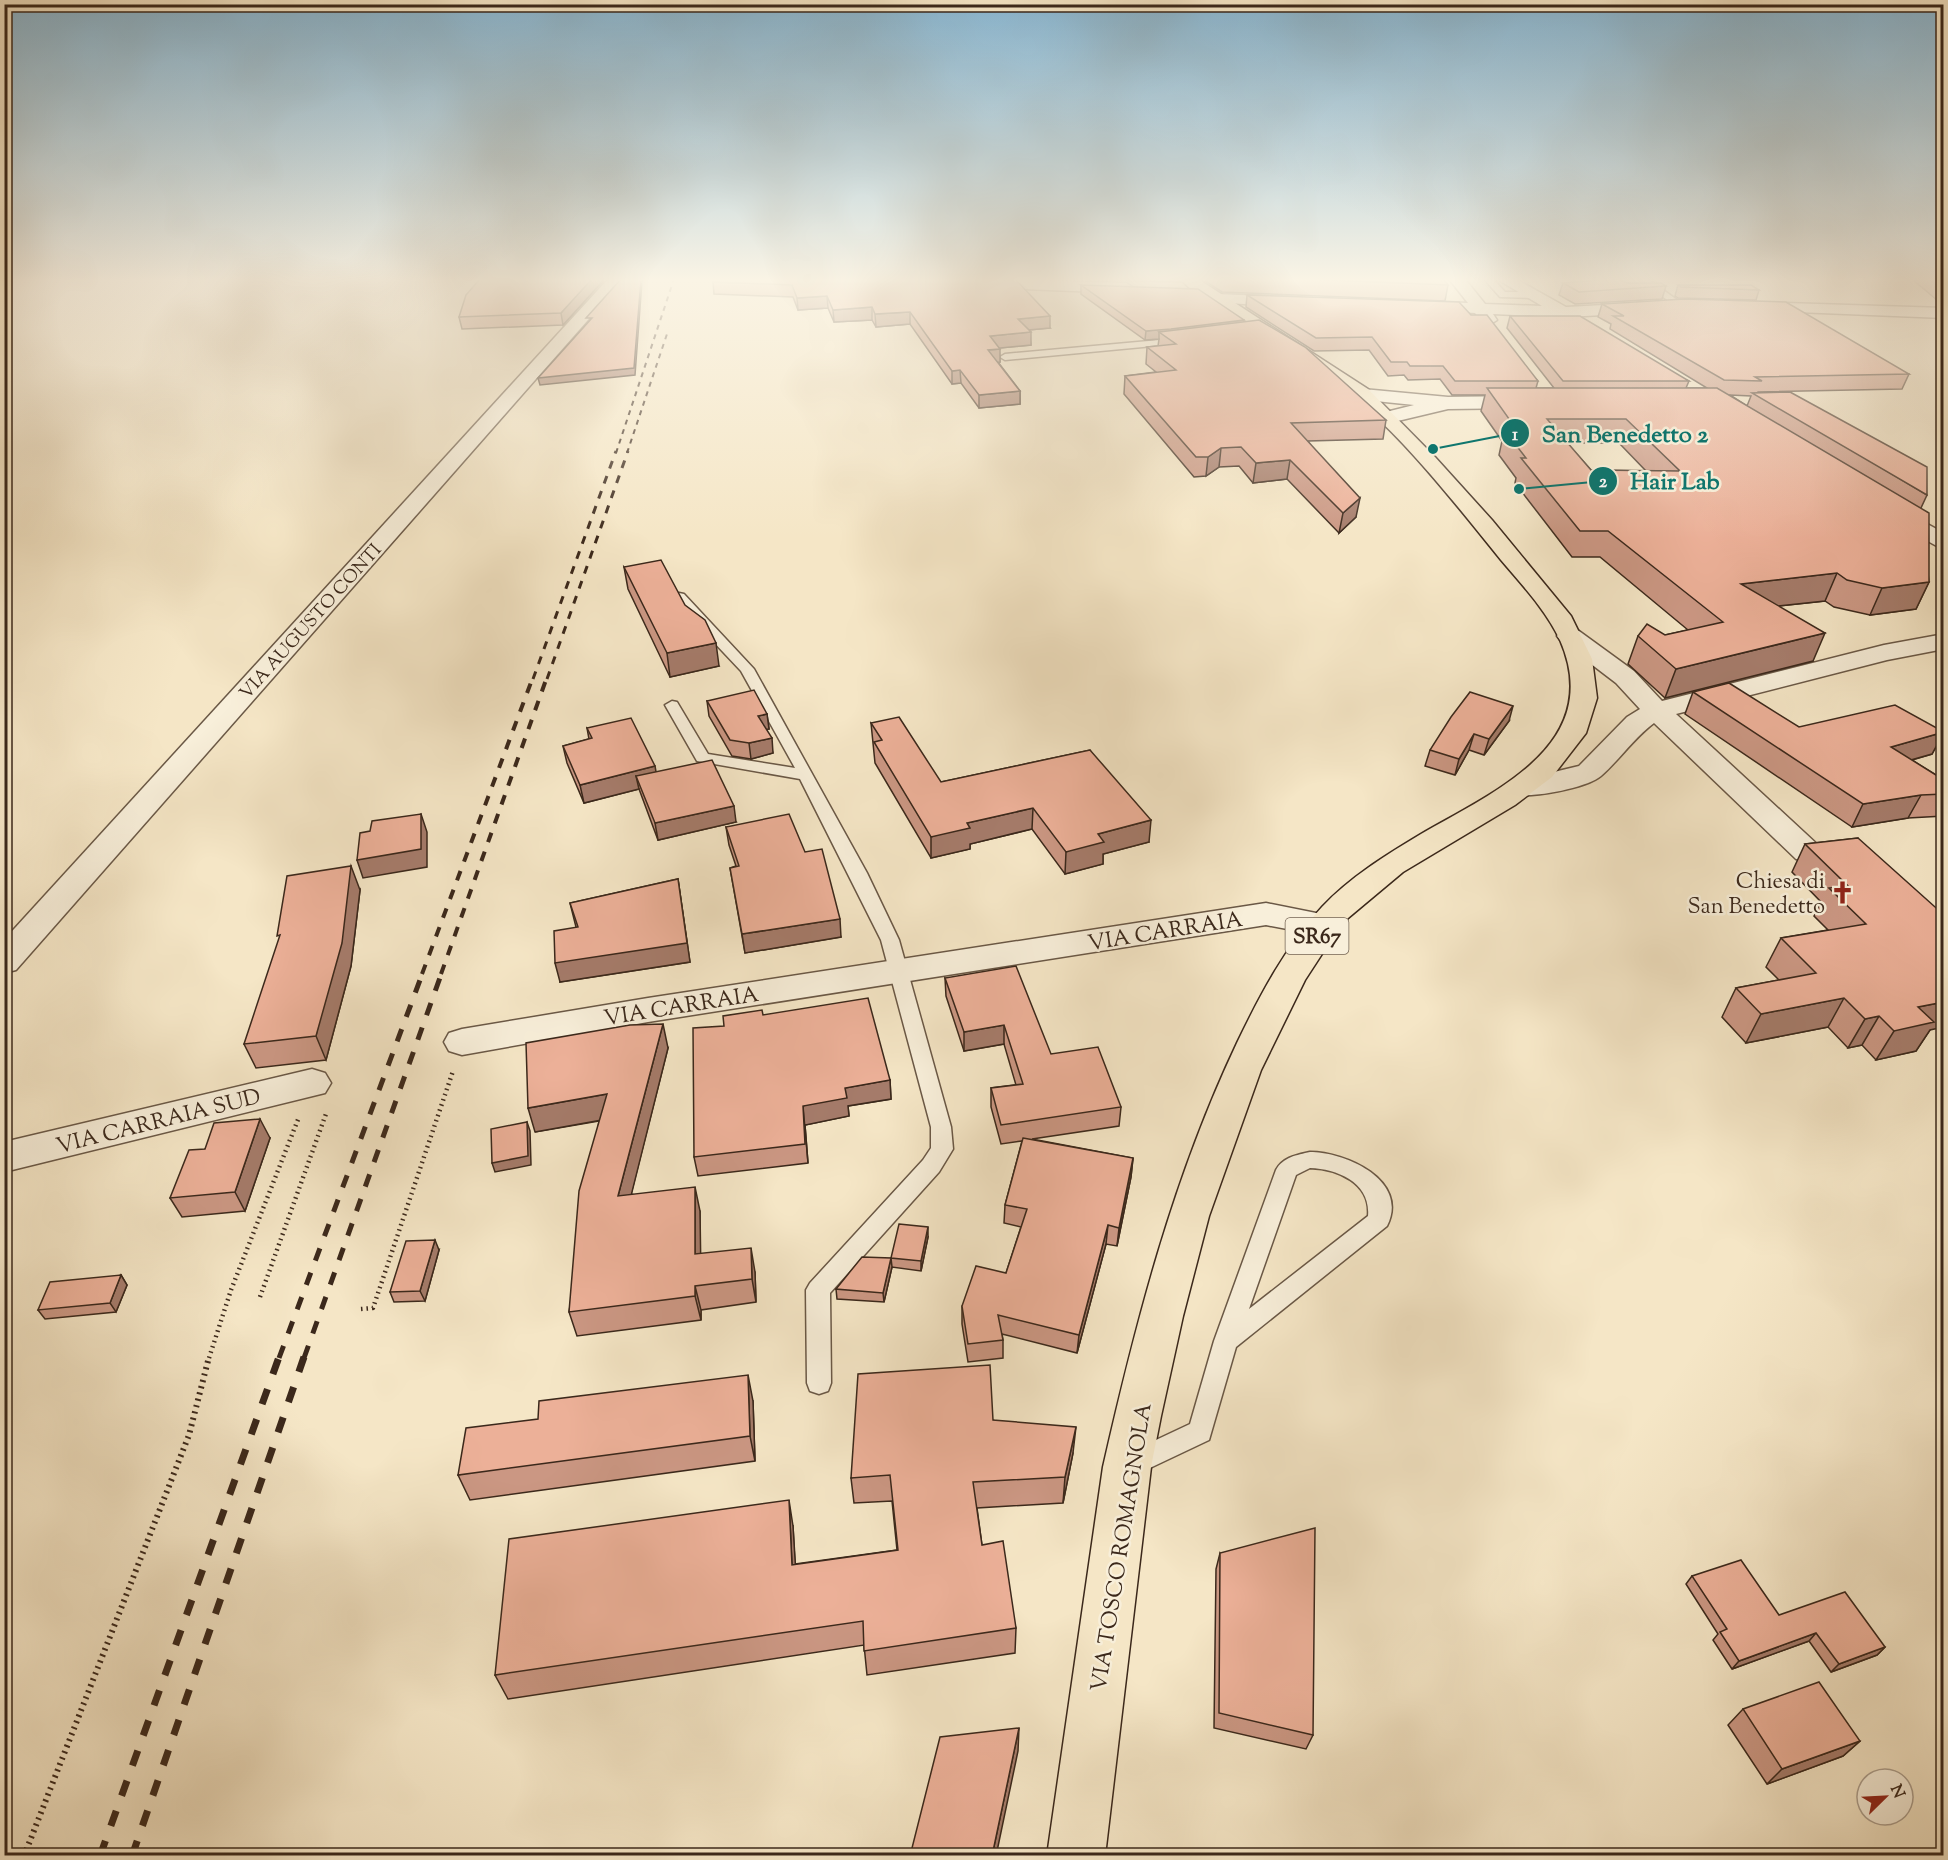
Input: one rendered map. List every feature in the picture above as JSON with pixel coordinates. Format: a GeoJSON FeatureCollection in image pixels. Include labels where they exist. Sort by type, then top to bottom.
{"type":"FeatureCollection","features":[{"type":"Feature","properties":{"kind":"main road","name":"VIA TOSCO ROMAGNOLA"},"geometry":{"type":"LineString","coordinates":[[1076,1856],[1127,1467],[1172,1268],[1204,1167],[1235,1088],[1277,998],[1324,925],[1372,880],[1419,849],[1522,788],[1547,766],[1563,747],[1580,716],[1584,680],[1570,636],[1544,598],[1469,506],[1374,406],[1312,366]]}},
{"type":"Feature","properties":{"kind":"street","name":"VIA AUGUSTO CONTI"},"geometry":{"type":"LineString","coordinates":[[4,962],[537,366]]}},
{"type":"Feature","properties":{"kind":"street"},"geometry":{"type":"LineString","coordinates":[[1374,406],[1541,402]]}},
{"type":"Feature","properties":{"kind":"street"},"geometry":{"type":"LineString","coordinates":[[1374,406],[1448,403]]}},
{"type":"Feature","properties":{"kind":"street"},"geometry":{"type":"LineString","coordinates":[[1873,500],[1944,543]]}},
{"type":"Feature","properties":{"kind":"street"},"geometry":{"type":"LineString","coordinates":[[1570,636],[1606,660],[1807,852]]}},
{"type":"Feature","properties":{"kind":"street"},"geometry":{"type":"LineString","coordinates":[[1522,788],[1562,781],[1589,772],[1637,723],[1656,710],[1789,679],[1884,653],[1944,641]]}},
{"type":"Feature","properties":{"kind":"street","name":"VIA CARRAIA"},"geometry":{"type":"LineString","coordinates":[[462,1042],[1266,914],[1324,925]]}},
{"type":"Feature","properties":{"kind":"street","name":"VIA CARRAIA SUD"},"geometry":{"type":"LineString","coordinates":[[4,1157],[312,1083]]}},
{"type":"Feature","properties":{"kind":"lane"},"geometry":{"type":"LineString","coordinates":[[679,597],[747,669],[878,912],[899,971],[941,1127],[942,1149],[915,1185],[818,1290],[819,1383]]}},
{"type":"Feature","properties":{"kind":"lane"},"geometry":{"type":"LineString","coordinates":[[672,705],[702,758],[806,775]]}},
{"type":"Feature","properties":{"kind":"lane"},"geometry":{"type":"LineString","coordinates":[[1127,1467],[1200,1432],[1226,1341],[1287,1170],[1293,1164],[1301,1162],[1327,1160],[1352,1170],[1367,1181],[1378,1195],[1378,1220],[1226,1341]]}},
{"type":"Feature","properties":{"kind":"path"},"geometry":{"type":"LineString","coordinates":[[361,1308],[373,1308],[462,1042]]}},
{"type":"Feature","properties":{"kind":"path"},"geometry":{"type":"LineString","coordinates":[[24,1856],[189,1435],[212,1345],[231,1290],[269,1198],[312,1083],[339,1077],[260,1297]]}},
{"type":"Feature","properties":{"kind":"building"},"geometry":{"type":"Polygon","coordinates":[[[549,366],[634,366],[634,368],[538,378],[549,366]]]}},
{"type":"Feature","properties":{"kind":"building"},"geometry":{"type":"Polygon","coordinates":[[[948,366],[1000,366],[1020,391],[979,395],[960,370],[952,371],[948,366]]]}},
{"type":"Feature","properties":{"kind":"building"},"geometry":{"type":"Polygon","coordinates":[[[1171,366],[1326,366],[1386,420],[1291,423],[1360,498],[1343,513],[1290,460],[1256,463],[1241,447],[1221,448],[1208,457],[1196,457],[1125,376],[1176,370],[1171,366]]]}},
{"type":"Feature","properties":{"kind":"building"},"geometry":{"type":"Polygon","coordinates":[[[1410,366],[1526,366],[1538,381],[1455,381],[1443,366],[1410,366]]]}},
{"type":"Feature","properties":{"kind":"building"},"geometry":{"type":"Polygon","coordinates":[[[1551,366],[1664,366],[1689,381],[1563,381],[1551,366]]]}},
{"type":"Feature","properties":{"kind":"building"},"geometry":{"type":"Polygon","coordinates":[[[1699,366],[1895,366],[1909,374],[1755,377],[1762,381],[1724,380],[1699,366]]]}},
{"type":"Feature","properties":{"kind":"building"},"geometry":{"type":"Polygon","coordinates":[[[1487,388],[1717,388],[1929,513],[1929,582],[1882,588],[1847,580],[1837,573],[1741,584],[1825,633],[1676,669],[1638,636],[1647,624],[1665,635],[1723,622],[1608,531],[1580,531],[1521,458],[1526,458],[1505,431],[1517,430],[1487,388]],[[1547,419],[1591,470],[1680,471],[1626,419],[1547,419]]]}},
{"type":"Feature","properties":{"kind":"building"},"geometry":{"type":"Polygon","coordinates":[[[1790,392],[1927,467],[1927,495],[1752,393],[1790,392]]]}},
{"type":"Feature","properties":{"kind":"building"},"geometry":{"type":"Polygon","coordinates":[[[661,560],[685,605],[705,620],[716,643],[667,653],[624,567],[661,560]]]}},
{"type":"Feature","properties":{"kind":"building"},"geometry":{"type":"Polygon","coordinates":[[[1729,683],[1799,727],[1895,705],[1944,732],[1891,747],[1944,780],[1944,794],[1921,795],[1863,804],[1693,692],[1729,683]]]}},
{"type":"Feature","properties":{"kind":"building"},"geometry":{"type":"Polygon","coordinates":[[[754,690],[767,714],[758,716],[772,738],[749,743],[730,740],[707,701],[754,690]]]}},
{"type":"Feature","properties":{"kind":"building"},"geometry":{"type":"Polygon","coordinates":[[[1470,692],[1513,706],[1489,739],[1474,734],[1459,759],[1430,750],[1451,717],[1470,692]]]}},
{"type":"Feature","properties":{"kind":"building"},"geometry":{"type":"Polygon","coordinates":[[[899,717],[941,782],[1090,750],[1151,820],[1098,834],[1104,842],[1066,852],[1033,808],[967,823],[970,828],[931,837],[874,742],[882,740],[871,723],[899,717]]]}},
{"type":"Feature","properties":{"kind":"building"},"geometry":{"type":"Polygon","coordinates":[[[631,718],[655,766],[580,785],[563,746],[592,738],[587,728],[631,718]]]}},
{"type":"Feature","properties":{"kind":"building"},"geometry":{"type":"Polygon","coordinates":[[[712,760],[734,806],[655,823],[636,776],[712,760]]]}},
{"type":"Feature","properties":{"kind":"building"},"geometry":{"type":"Polygon","coordinates":[[[421,814],[421,849],[357,860],[360,833],[370,831],[372,821],[421,814]]]}},
{"type":"Feature","properties":{"kind":"building"},"geometry":{"type":"Polygon","coordinates":[[[789,814],[805,852],[822,849],[840,919],[742,934],[730,868],[739,866],[726,827],[789,814]]]}},
{"type":"Feature","properties":{"kind":"building"},"geometry":{"type":"Polygon","coordinates":[[[1858,838],[1944,915],[1944,1002],[1918,1007],[1934,1022],[1894,1031],[1879,1016],[1865,1019],[1844,998],[1761,1014],[1736,988],[1816,973],[1781,938],[1866,924],[1829,888],[1848,886],[1805,844],[1858,838]]]}},
{"type":"Feature","properties":{"kind":"building"},"geometry":{"type":"Polygon","coordinates":[[[351,866],[342,943],[316,1036],[244,1044],[280,935],[277,936],[287,876],[351,866]]]}},
{"type":"Feature","properties":{"kind":"building"},"geometry":{"type":"Polygon","coordinates":[[[678,879],[687,943],[555,963],[554,931],[578,927],[570,903],[678,879]]]}},
{"type":"Feature","properties":{"kind":"building"},"geometry":{"type":"Polygon","coordinates":[[[1016,966],[1051,1054],[1098,1047],[1121,1107],[1001,1125],[991,1088],[1023,1084],[1004,1025],[964,1032],[945,978],[1016,966]]]}},
{"type":"Feature","properties":{"kind":"building"},"geometry":{"type":"Polygon","coordinates":[[[868,998],[890,1080],[845,1088],[847,1098],[803,1106],[805,1144],[694,1157],[693,1028],[724,1026],[723,1016],[762,1010],[763,1015],[868,998]]]}},
{"type":"Feature","properties":{"kind":"building"},"geometry":{"type":"Polygon","coordinates":[[[663,1024],[618,1196],[695,1187],[695,1254],[751,1248],[752,1279],[695,1286],[695,1296],[569,1312],[579,1191],[607,1094],[528,1108],[526,1043],[630,1025],[663,1024]]]}},
{"type":"Feature","properties":{"kind":"building"},"geometry":{"type":"Polygon","coordinates":[[[260,1119],[235,1192],[170,1198],[189,1150],[205,1149],[214,1123],[260,1119]]]}},
{"type":"Feature","properties":{"kind":"building"},"geometry":{"type":"Polygon","coordinates":[[[527,1122],[528,1156],[492,1163],[491,1129],[527,1122]]]}},
{"type":"Feature","properties":{"kind":"building"},"geometry":{"type":"Polygon","coordinates":[[[1023,1138],[1133,1158],[1119,1228],[1108,1225],[1079,1335],[998,1315],[1003,1340],[968,1344],[962,1306],[976,1266],[1006,1273],[1027,1209],[1005,1205],[1023,1138]]]}},
{"type":"Feature","properties":{"kind":"building"},"geometry":{"type":"Polygon","coordinates":[[[899,1224],[928,1227],[921,1261],[891,1258],[899,1224]]]}},
{"type":"Feature","properties":{"kind":"building"},"geometry":{"type":"Polygon","coordinates":[[[435,1240],[420,1291],[390,1292],[406,1241],[435,1240]]]}},
{"type":"Feature","properties":{"kind":"building"},"geometry":{"type":"Polygon","coordinates":[[[862,1257],[891,1258],[883,1293],[836,1289],[862,1257]]]}},
{"type":"Feature","properties":{"kind":"building"},"geometry":{"type":"Polygon","coordinates":[[[121,1275],[110,1303],[38,1310],[50,1282],[121,1275]]]}},
{"type":"Feature","properties":{"kind":"building"},"geometry":{"type":"Polygon","coordinates":[[[990,1365],[993,1420],[1076,1427],[1065,1477],[973,1482],[982,1545],[1003,1541],[1016,1628],[864,1651],[863,1621],[495,1675],[509,1539],[789,1500],[792,1565],[898,1550],[890,1475],[851,1478],[858,1374],[990,1365]]]}},
{"type":"Feature","properties":{"kind":"building"},"geometry":{"type":"Polygon","coordinates":[[[748,1375],[750,1436],[458,1475],[466,1428],[538,1419],[539,1401],[748,1375]]]}},
{"type":"Feature","properties":{"kind":"building"},"geometry":{"type":"Polygon","coordinates":[[[1315,1528],[1313,1735],[1219,1713],[1220,1553],[1315,1528]]]}},
{"type":"Feature","properties":{"kind":"building"},"geometry":{"type":"Polygon","coordinates":[[[1741,1560],[1779,1615],[1845,1592],[1885,1647],[1839,1664],[1816,1633],[1739,1661],[1720,1632],[1727,1629],[1692,1576],[1741,1560]]]}},
{"type":"Feature","properties":{"kind":"building"},"geometry":{"type":"Polygon","coordinates":[[[1819,1682],[1860,1741],[1782,1769],[1743,1709],[1819,1682]]]}},
{"type":"Feature","properties":{"kind":"building"},"geometry":{"type":"Polygon","coordinates":[[[1019,1728],[992,1856],[910,1856],[940,1737],[1019,1728]]]}},
{"type":"Feature","properties":{"kind":"railway"},"geometry":{"type":"LineString","coordinates":[[616,453],[645,366]]}},
{"type":"Feature","properties":{"kind":"railway"},"geometry":{"type":"LineString","coordinates":[[627,453],[656,366]]}},
{"type":"Feature","properties":{"kind":"railway"},"geometry":{"type":"LineString","coordinates":[[533,679],[616,451]]}},
{"type":"Feature","properties":{"kind":"railway"},"geometry":{"type":"LineString","coordinates":[[547,679],[628,451]]}},
{"type":"Feature","properties":{"kind":"railway"},"geometry":{"type":"LineString","coordinates":[[422,974],[533,677]]}},
{"type":"Feature","properties":{"kind":"railway"},"geometry":{"type":"LineString","coordinates":[[441,974],[547,677]]}},
{"type":"Feature","properties":{"kind":"railway"},"geometry":{"type":"LineString","coordinates":[[279,1358],[423,972]]}},
{"type":"Feature","properties":{"kind":"railway"},"geometry":{"type":"LineString","coordinates":[[304,1358],[442,972]]}},
{"type":"Feature","properties":{"kind":"railway"},"geometry":{"type":"LineString","coordinates":[[100,1856],[279,1357]]}},
{"type":"Feature","properties":{"kind":"railway"},"geometry":{"type":"LineString","coordinates":[[132,1856],[304,1357]]}},
{"type":"Feature","properties":{"kind":"place","name":"San Benedetto 2"},"geometry":{"type":"Point","coordinates":[1433,449]}},
{"type":"Feature","properties":{"kind":"place","name":"Hair Lab"},"geometry":{"type":"Point","coordinates":[1519,489]}},
{"type":"Feature","properties":{"kind":"place","name":"Chiesa di San Benedetto"},"geometry":{"type":"Point","coordinates":[1843,893]}}]}
